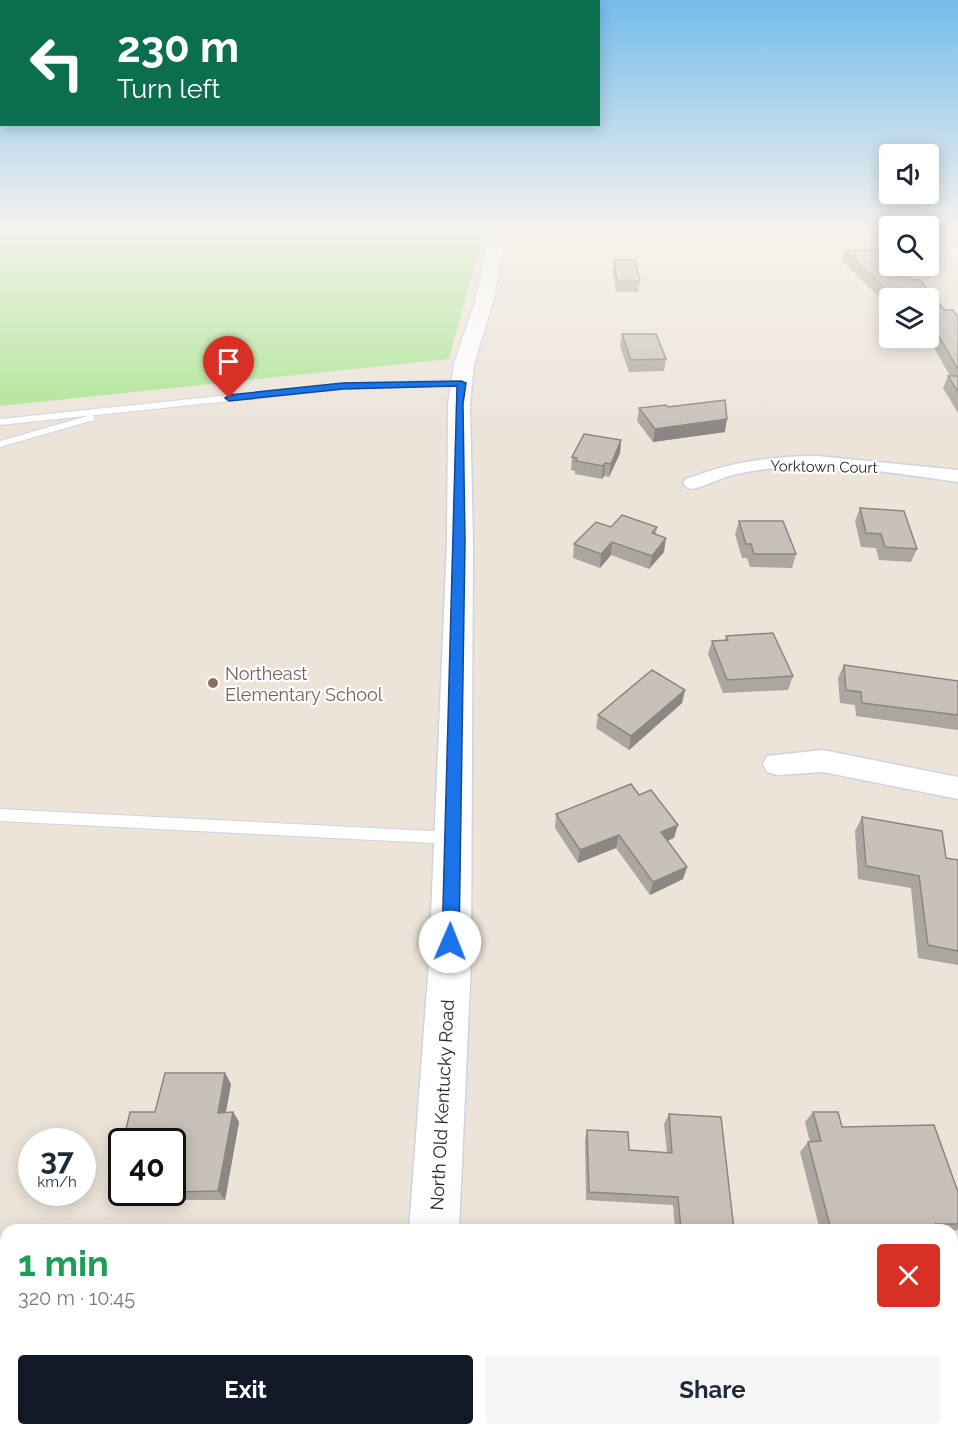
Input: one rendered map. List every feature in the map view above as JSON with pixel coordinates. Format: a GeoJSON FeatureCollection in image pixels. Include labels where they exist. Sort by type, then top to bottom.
{"type":"FeatureCollection","features":[{"type":"Feature","properties":{"kind":"street","name":"North Old Kentucky Road"},"geometry":{"type":"LineString","coordinates":[[434,1224],[450,962],[460,542],[459,404],[464,364],[485,297]]}},
{"type":"Feature","properties":{"kind":"street","name":"Yorktown Court"},"geometry":{"type":"LineString","coordinates":[[693,483],[736,468],[786,463],[909,470],[958,476]]}},
{"type":"Feature","properties":{"kind":"street"},"geometry":{"type":"LineString","coordinates":[[777,764],[823,761],[958,788]]}},
{"type":"Feature","properties":{"kind":"lane"},"geometry":{"type":"LineString","coordinates":[[0,422],[343,386],[461,383]]}},
{"type":"Feature","properties":{"kind":"lane"},"geometry":{"type":"LineString","coordinates":[[0,444],[116,410]]}},
{"type":"Feature","properties":{"kind":"lane"},"geometry":{"type":"LineString","coordinates":[[0,814],[452,838]]}},
{"type":"Feature","properties":{"kind":"green space"},"geometry":{"type":"Polygon","coordinates":[[[0,297],[466,297],[449,359],[0,406],[0,297]]]}},
{"type":"Feature","properties":{"kind":"building"},"geometry":{"type":"Polygon","coordinates":[[[939,304],[944,310],[953,310],[958,317],[958,369],[939,337],[939,304]]]}},
{"type":"Feature","properties":{"kind":"building"},"geometry":{"type":"Polygon","coordinates":[[[622,334],[656,334],[666,359],[631,360],[622,334]]]}},
{"type":"Feature","properties":{"kind":"building"},"geometry":{"type":"Polygon","coordinates":[[[948,376],[958,376],[958,392],[948,376]]]}},
{"type":"Feature","properties":{"kind":"building"},"geometry":{"type":"Polygon","coordinates":[[[725,400],[727,419],[655,429],[639,408],[666,405],[668,407],[725,400]]]}},
{"type":"Feature","properties":{"kind":"building"},"geometry":{"type":"Polygon","coordinates":[[[584,434],[621,440],[611,464],[605,463],[603,466],[576,461],[577,458],[572,457],[584,434]]]}},
{"type":"Feature","properties":{"kind":"building"},"geometry":{"type":"Polygon","coordinates":[[[860,508],[904,511],[917,549],[885,547],[881,534],[866,533],[860,508]]]}},
{"type":"Feature","properties":{"kind":"building"},"geometry":{"type":"Polygon","coordinates":[[[622,515],[657,527],[652,533],[666,538],[652,556],[612,542],[601,554],[574,544],[596,522],[611,527],[622,515]]]}},
{"type":"Feature","properties":{"kind":"building"},"geometry":{"type":"Polygon","coordinates":[[[739,521],[783,521],[796,554],[754,554],[751,544],[746,544],[739,521]]]}},
{"type":"Feature","properties":{"kind":"building"},"geometry":{"type":"Polygon","coordinates":[[[773,633],[793,676],[727,680],[712,641],[728,640],[726,636],[773,633]]]}},
{"type":"Feature","properties":{"kind":"building"},"geometry":{"type":"Polygon","coordinates":[[[844,665],[958,681],[958,715],[862,703],[861,692],[846,690],[844,665]]]}},
{"type":"Feature","properties":{"kind":"building"},"geometry":{"type":"Polygon","coordinates":[[[652,670],[685,690],[631,736],[598,715],[652,670]]]}},
{"type":"Feature","properties":{"kind":"building"},"geometry":{"type":"Polygon","coordinates":[[[631,784],[639,795],[651,790],[678,825],[661,832],[687,867],[653,882],[619,835],[580,850],[556,814],[631,784]]]}},
{"type":"Feature","properties":{"kind":"building"},"geometry":{"type":"Polygon","coordinates":[[[862,817],[942,831],[946,858],[958,860],[958,951],[928,945],[919,876],[866,866],[862,817]]]}},
{"type":"Feature","properties":{"kind":"building"},"geometry":{"type":"Polygon","coordinates":[[[165,1073],[225,1073],[218,1113],[233,1112],[218,1191],[186,1192],[186,1128],[126,1128],[130,1112],[155,1112],[165,1073]]]}},
{"type":"Feature","properties":{"kind":"building"},"geometry":{"type":"Polygon","coordinates":[[[813,1112],[838,1112],[842,1127],[934,1125],[958,1192],[958,1224],[829,1224],[808,1142],[821,1141],[813,1112]]]}},
{"type":"Feature","properties":{"kind":"building"},"geometry":{"type":"Polygon","coordinates":[[[669,1114],[721,1117],[733,1224],[680,1224],[678,1197],[589,1192],[587,1130],[628,1132],[629,1150],[672,1153],[669,1114]]]}},
{"type":"Feature","properties":{"kind":"place","name":"Northeast Elementary School"},"geometry":{"type":"Point","coordinates":[213,683]}},
{"type":"Feature","properties":{"kind":"route"},"geometry":{"type":"LineString","coordinates":[[229,398],[343,386],[429,382],[461,383],[459,404],[460,542],[450,942]]}}]}
